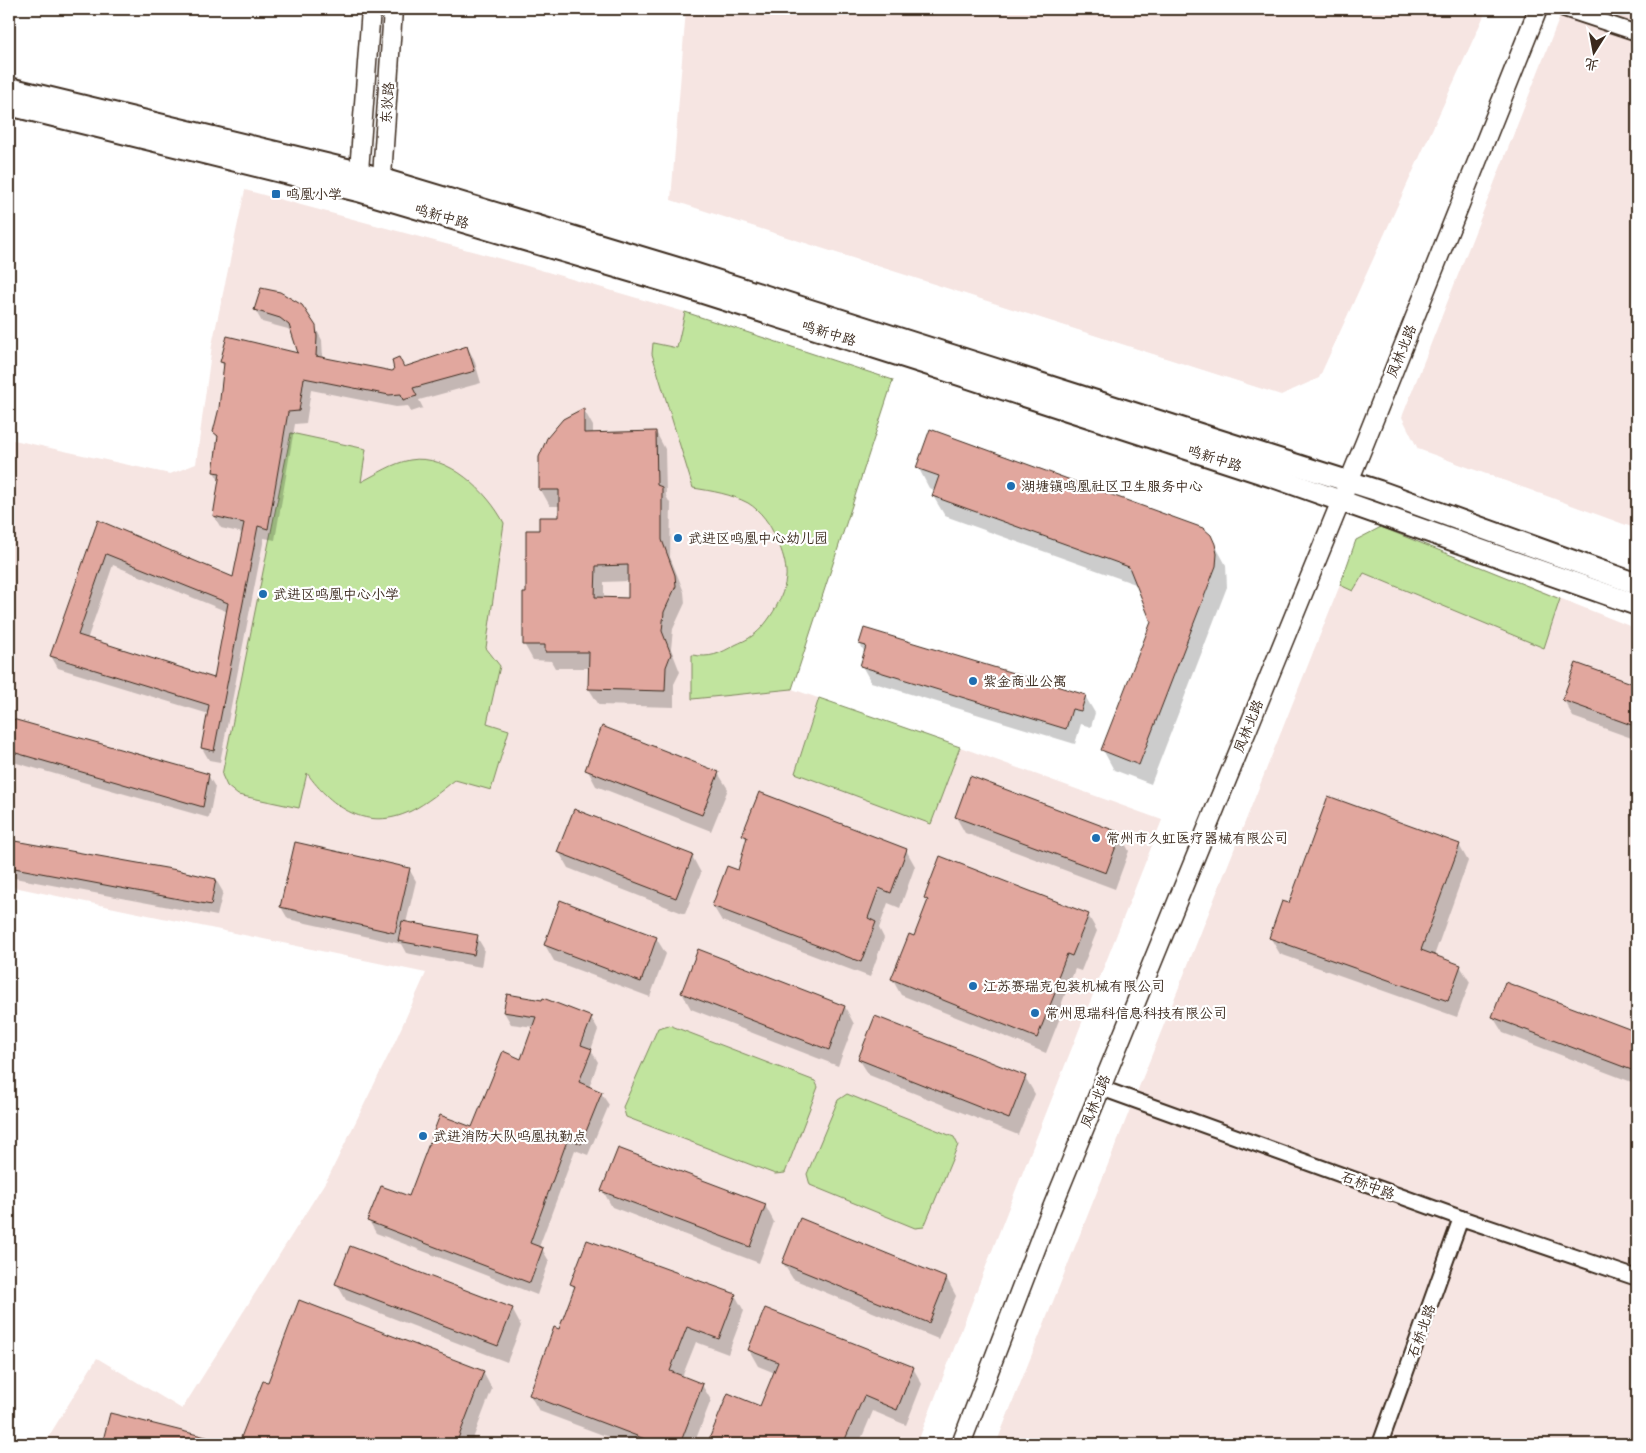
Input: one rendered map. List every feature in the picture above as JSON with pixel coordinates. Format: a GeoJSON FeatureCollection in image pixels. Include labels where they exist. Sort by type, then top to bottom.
{"type":"FeatureCollection","features":[{"type":"Feature","properties":{"kind":"main road","name":"鸣新中路"},"geometry":{"type":"LineString","coordinates":[[9,88],[381,188],[877,348],[1341,501],[1637,605]]}},
{"type":"Feature","properties":{"kind":"main road","name":"鸣新中路"},"geometry":{"type":"LineString","coordinates":[[9,105],[358,181]]}},
{"type":"Feature","properties":{"kind":"main road","name":"鸣新中路"},"geometry":{"type":"LineString","coordinates":[[381,188],[681,269],[1388,494],[1637,584]]}},
{"type":"Feature","properties":{"kind":"street","name":"东狄路"},"geometry":{"type":"LineString","coordinates":[[358,181],[371,9]]}},
{"type":"Feature","properties":{"kind":"street","name":"东狄路"},"geometry":{"type":"LineString","coordinates":[[381,188],[393,9]]}},
{"type":"Feature","properties":{"kind":"street","name":"凤林北路"},"geometry":{"type":"LineString","coordinates":[[961,1444],[1047,1220],[1341,501],[1538,9]]}},
{"type":"Feature","properties":{"kind":"street"},"geometry":{"type":"LineString","coordinates":[[1564,9],[1637,33]]}},
{"type":"Feature","properties":{"kind":"street","name":"石桥中路"},"geometry":{"type":"LineString","coordinates":[[1101,1088],[1461,1218],[1637,1278]]}},
{"type":"Feature","properties":{"kind":"street","name":"石桥北路"},"geometry":{"type":"LineString","coordinates":[[1380,1444],[1461,1218]]}},
{"type":"Feature","properties":{"kind":"shaded area"},"geometry":{"type":"Polygon","coordinates":[[[686,9],[1487,9],[1319,378],[1281,395],[671,200],[686,9]]]}},
{"type":"Feature","properties":{"kind":"shaded area"},"geometry":{"type":"Polygon","coordinates":[[[1563,9],[1637,9],[1637,529],[1418,449],[1402,417],[1563,9]]]}},
{"type":"Feature","properties":{"kind":"shaded area"},"geometry":{"type":"Polygon","coordinates":[[[245,190],[520,264],[685,312],[893,380],[792,689],[1162,820],[917,1444],[44,1444],[97,1358],[182,1409],[329,1176],[393,1046],[426,973],[9,886],[9,439],[170,474],[196,464],[212,345],[245,190]]]}},
{"type":"Feature","properties":{"kind":"shaded area"},"geometry":{"type":"Polygon","coordinates":[[[1381,527],[1637,629],[1637,1444],[996,1444],[1340,585],[1356,540],[1381,527]]]}},
{"type":"Feature","properties":{"kind":"green space"},"geometry":{"type":"Polygon","coordinates":[[[685,312],[893,380],[792,689],[692,699],[692,655],[710,656],[719,653],[748,639],[758,631],[771,616],[781,597],[786,579],[786,571],[780,546],[774,533],[765,518],[757,510],[735,497],[693,488],[652,354],[653,343],[677,348],[685,312]]]}},
{"type":"Feature","properties":{"kind":"green space"},"geometry":{"type":"Polygon","coordinates":[[[291,433],[366,449],[361,482],[404,461],[424,459],[438,463],[465,477],[488,499],[504,523],[486,648],[500,666],[487,723],[509,730],[491,790],[455,780],[428,801],[411,811],[395,817],[380,819],[352,813],[339,806],[317,786],[307,773],[299,808],[238,795],[227,786],[222,775],[291,433]]]}},
{"type":"Feature","properties":{"kind":"green space"},"geometry":{"type":"Polygon","coordinates":[[[1381,527],[1560,599],[1544,648],[1364,573],[1353,591],[1340,585],[1356,540],[1381,527]]]}},
{"type":"Feature","properties":{"kind":"green space"},"geometry":{"type":"Polygon","coordinates":[[[819,698],[960,747],[931,824],[795,773],[819,698]]]}},
{"type":"Feature","properties":{"kind":"green space"},"geometry":{"type":"Polygon","coordinates":[[[669,1025],[815,1081],[818,1087],[785,1173],[775,1174],[626,1117],[623,1107],[658,1028],[669,1025]]]}},
{"type":"Feature","properties":{"kind":"green space"},"geometry":{"type":"Polygon","coordinates":[[[847,1094],[954,1137],[958,1145],[924,1227],[915,1228],[810,1185],[807,1174],[838,1100],[847,1094]]]}},
{"type":"Feature","properties":{"kind":"building"},"geometry":{"type":"Polygon","coordinates":[[[261,288],[280,292],[302,305],[316,326],[316,356],[392,371],[394,370],[392,360],[399,357],[404,367],[467,346],[475,371],[413,388],[417,396],[403,400],[401,394],[389,395],[304,378],[299,411],[288,412],[268,529],[258,526],[214,751],[201,748],[209,705],[50,656],[98,520],[233,577],[244,523],[213,516],[220,473],[213,472],[218,436],[213,432],[219,408],[224,363],[220,362],[227,336],[298,353],[289,325],[280,318],[254,310],[261,288]],[[106,554],[78,635],[214,678],[228,603],[106,554]]]}},
{"type":"Feature","properties":{"kind":"building"},"geometry":{"type":"Polygon","coordinates":[[[584,408],[584,433],[656,431],[657,485],[662,487],[662,540],[675,575],[676,586],[664,612],[662,631],[671,654],[666,667],[665,691],[588,689],[589,652],[545,652],[545,645],[523,645],[523,593],[526,593],[526,530],[539,530],[539,517],[559,517],[559,490],[539,490],[539,457],[547,438],[563,419],[584,408]],[[628,565],[596,566],[595,597],[628,598],[628,565]]]}},
{"type":"Feature","properties":{"kind":"building"},"geometry":{"type":"Polygon","coordinates":[[[930,429],[1203,528],[1211,535],[1217,554],[1216,566],[1139,765],[1101,750],[1151,622],[1129,567],[932,496],[939,476],[916,468],[930,429]]]}},
{"type":"Feature","properties":{"kind":"building","name":"紫金商业公寓"},"geometry":{"type":"Polygon","coordinates":[[[864,628],[1086,695],[1081,711],[1072,709],[1066,729],[860,666],[866,646],[859,644],[864,628]]]}},
{"type":"Feature","properties":{"kind":"building"},"geometry":{"type":"Polygon","coordinates":[[[1576,663],[1637,685],[1637,727],[1562,700],[1576,663]]]}},
{"type":"Feature","properties":{"kind":"building"},"geometry":{"type":"Polygon","coordinates":[[[9,718],[209,774],[203,807],[9,751],[9,718]]]}},
{"type":"Feature","properties":{"kind":"building"},"geometry":{"type":"Polygon","coordinates":[[[602,726],[719,772],[702,815],[585,770],[602,726]]]}},
{"type":"Feature","properties":{"kind":"building"},"geometry":{"type":"Polygon","coordinates":[[[970,776],[1121,833],[1106,873],[955,817],[970,776]]]}},
{"type":"Feature","properties":{"kind":"building"},"geometry":{"type":"Polygon","coordinates":[[[759,792],[907,849],[891,893],[879,888],[868,918],[876,922],[861,962],[712,906],[727,866],[738,870],[747,837],[742,835],[759,792]]]}},
{"type":"Feature","properties":{"kind":"building"},"geometry":{"type":"Polygon","coordinates":[[[1328,796],[1460,844],[1421,950],[1461,965],[1448,1001],[1269,938],[1282,901],[1289,903],[1328,796]]]}},
{"type":"Feature","properties":{"kind":"building"},"geometry":{"type":"Polygon","coordinates":[[[574,809],[693,855],[676,898],[557,852],[574,809]]]}},
{"type":"Feature","properties":{"kind":"building"},"geometry":{"type":"Polygon","coordinates":[[[9,840],[177,870],[216,879],[211,905],[9,867],[9,840]]]}},
{"type":"Feature","properties":{"kind":"building"},"geometry":{"type":"Polygon","coordinates":[[[295,842],[410,868],[395,933],[280,907],[295,842]]]}},
{"type":"Feature","properties":{"kind":"building"},"geometry":{"type":"Polygon","coordinates":[[[940,856],[1089,914],[1072,956],[1067,954],[1052,992],[1055,993],[1037,1038],[891,979],[909,934],[914,936],[928,900],[924,898],[940,856]]]}},
{"type":"Feature","properties":{"kind":"building"},"geometry":{"type":"Polygon","coordinates":[[[560,900],[657,937],[641,982],[544,945],[560,900]]]}},
{"type":"Feature","properties":{"kind":"building"},"geometry":{"type":"Polygon","coordinates":[[[402,921],[478,935],[474,955],[398,941],[402,921]]]}},
{"type":"Feature","properties":{"kind":"building"},"geometry":{"type":"Polygon","coordinates":[[[698,949],[845,1006],[829,1050],[681,993],[698,949]]]}},
{"type":"Feature","properties":{"kind":"building"},"geometry":{"type":"Polygon","coordinates":[[[1505,982],[1637,1032],[1637,1072],[1492,1017],[1505,982]]]}},
{"type":"Feature","properties":{"kind":"building"},"geometry":{"type":"Polygon","coordinates":[[[507,994],[542,1000],[543,998],[592,1017],[581,1045],[592,1049],[579,1082],[602,1092],[581,1144],[568,1138],[530,1243],[543,1248],[530,1283],[367,1221],[381,1186],[409,1196],[440,1115],[472,1127],[503,1051],[521,1059],[536,1017],[503,1012],[507,994]]]}},
{"type":"Feature","properties":{"kind":"building"},"geometry":{"type":"Polygon","coordinates":[[[875,1016],[1026,1076],[1009,1119],[858,1059],[875,1016]]]}},
{"type":"Feature","properties":{"kind":"building"},"geometry":{"type":"Polygon","coordinates":[[[618,1148],[766,1204],[750,1247],[601,1191],[618,1148]]]}},
{"type":"Feature","properties":{"kind":"building"},"geometry":{"type":"Polygon","coordinates":[[[800,1218],[947,1278],[929,1323],[782,1263],[800,1218]]]}},
{"type":"Feature","properties":{"kind":"building"},"geometry":{"type":"Polygon","coordinates":[[[587,1240],[736,1294],[719,1339],[687,1327],[670,1371],[703,1384],[680,1444],[658,1444],[529,1395],[554,1327],[559,1329],[575,1286],[570,1284],[587,1240]]]}},
{"type":"Feature","properties":{"kind":"building"},"geometry":{"type":"Polygon","coordinates":[[[350,1246],[513,1308],[498,1346],[335,1284],[350,1246]]]}},
{"type":"Feature","properties":{"kind":"building"},"geometry":{"type":"Polygon","coordinates":[[[299,1300],[484,1371],[456,1444],[251,1444],[240,1440],[263,1381],[268,1382],[299,1300]]]}},
{"type":"Feature","properties":{"kind":"building"},"geometry":{"type":"Polygon","coordinates":[[[765,1308],[914,1367],[897,1410],[864,1396],[843,1444],[707,1444],[728,1393],[760,1406],[778,1362],[748,1350],[765,1308]]]}},
{"type":"Feature","properties":{"kind":"building"},"geometry":{"type":"Polygon","coordinates":[[[110,1413],[214,1439],[213,1444],[102,1444],[110,1413]]]}},
{"type":"Feature","properties":{"kind":"place","name":"鸣凰小学"},"geometry":{"type":"Point","coordinates":[276,194]}},
{"type":"Feature","properties":{"kind":"place","name":"湖塘镇鸣凰社区卫生服务中心"},"geometry":{"type":"Point","coordinates":[1011,486]}},
{"type":"Feature","properties":{"kind":"place","name":"武进区鸣凰中心幼儿园"},"geometry":{"type":"Point","coordinates":[678,538]}},
{"type":"Feature","properties":{"kind":"place","name":"武进区鸣凰中心小学"},"geometry":{"type":"Point","coordinates":[263,594]}},
{"type":"Feature","properties":{"kind":"place","name":"紫金商业公寓"},"geometry":{"type":"Point","coordinates":[973,681]}},
{"type":"Feature","properties":{"kind":"place","name":"常州市久虹医疗器械有限公司"},"geometry":{"type":"Point","coordinates":[1096,838]}},
{"type":"Feature","properties":{"kind":"place","name":"江苏赛瑞克包装机械有限公司"},"geometry":{"type":"Point","coordinates":[973,986]}},
{"type":"Feature","properties":{"kind":"place","name":"常州思瑞科信息科技有限公司"},"geometry":{"type":"Point","coordinates":[1035,1013]}},
{"type":"Feature","properties":{"kind":"place","name":"武进消防大队呜凰执勤点"},"geometry":{"type":"Point","coordinates":[423,1136]}}]}
